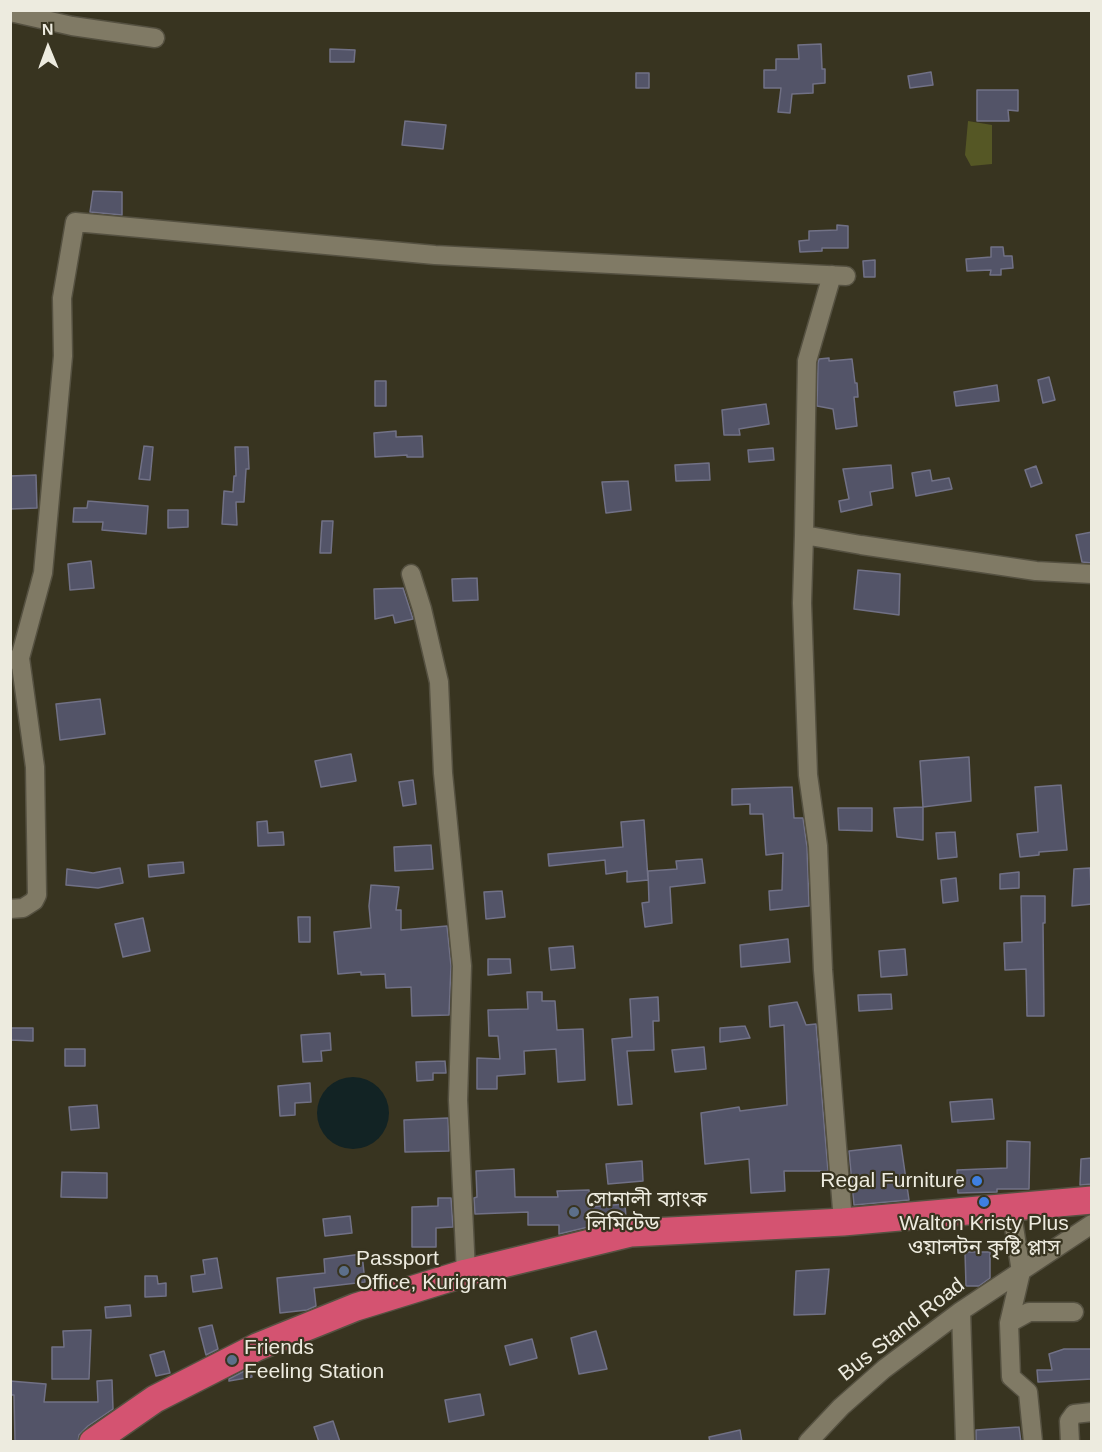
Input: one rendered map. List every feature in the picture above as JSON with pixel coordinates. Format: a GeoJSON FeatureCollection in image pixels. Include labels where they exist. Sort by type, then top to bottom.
{"type":"FeatureCollection","features":[{"type":"Feature","properties":{"kind":"highway"},"geometry":{"type":"LineString","coordinates":[[93,1442],[155,1399],[257,1347],[356,1307],[466,1273],[631,1233],[843,1222],[1092,1200]]}},
{"type":"Feature","properties":{"kind":"street"},"geometry":{"type":"LineString","coordinates":[[10,12],[72,26],[155,38]]}},
{"type":"Feature","properties":{"kind":"street"},"geometry":{"type":"LineString","coordinates":[[10,909],[23,908],[34,901],[37,895],[35,767],[15,659],[43,573],[63,356],[62,298],[75,222],[435,255],[839,276],[807,361],[802,603],[808,775],[818,846],[824,981],[843,1222]]}},
{"type":"Feature","properties":{"kind":"street"},"geometry":{"type":"LineString","coordinates":[[804,535],[1036,571],[1092,574]]}},
{"type":"Feature","properties":{"kind":"street"},"geometry":{"type":"LineString","coordinates":[[411,574],[422,609],[438,682],[443,773],[462,966],[458,1100],[466,1273]]}},
{"type":"Feature","properties":{"kind":"street"},"geometry":{"type":"LineString","coordinates":[[1011,1208],[1021,1272],[1008,1323],[1011,1377],[1028,1392],[1033,1442]]}},
{"type":"Feature","properties":{"kind":"street","name":"Bus Stand Road"},"geometry":{"type":"LineString","coordinates":[[808,1442],[841,1407],[884,1369],[961,1311],[1092,1224]]}},
{"type":"Feature","properties":{"kind":"street"},"geometry":{"type":"LineString","coordinates":[[961,1311],[964,1442]]}},
{"type":"Feature","properties":{"kind":"street"},"geometry":{"type":"LineString","coordinates":[[1008,1323],[1029,1312],[1074,1312]]}},
{"type":"Feature","properties":{"kind":"street"},"geometry":{"type":"LineString","coordinates":[[1070,1442],[1069,1421],[1074,1414],[1092,1412]]}},
{"type":"Feature","properties":{"kind":"green space"},"geometry":{"type":"Polygon","coordinates":[[[968,121],[992,125],[992,164],[971,166],[965,155],[968,121]]]}},
{"type":"Feature","properties":{"kind":"shaded area"},"geometry":{"type":"Polygon","coordinates":[[[353,1077],[373,1083],[383,1093],[389,1113],[383,1133],[373,1143],[353,1149],[333,1143],[323,1133],[317,1113],[323,1093],[333,1083],[353,1077]]]}},
{"type":"Feature","properties":{"kind":"building"},"geometry":{"type":"Polygon","coordinates":[[[821,44],[825,83],[813,84],[813,93],[792,94],[790,113],[778,112],[781,88],[764,88],[764,70],[776,70],[776,59],[799,59],[798,45],[821,44]]]}},
{"type":"Feature","properties":{"kind":"building"},"geometry":{"type":"Polygon","coordinates":[[[330,49],[355,50],[354,62],[330,62],[330,49]]]}},
{"type":"Feature","properties":{"kind":"building"},"geometry":{"type":"Polygon","coordinates":[[[931,72],[933,85],[910,88],[908,76],[931,72]]]}},
{"type":"Feature","properties":{"kind":"building"},"geometry":{"type":"Polygon","coordinates":[[[636,73],[649,73],[649,88],[636,88],[636,73]]]}},
{"type":"Feature","properties":{"kind":"building"},"geometry":{"type":"Polygon","coordinates":[[[977,90],[1018,90],[1018,111],[1008,110],[1009,121],[977,121],[977,90]]]}},
{"type":"Feature","properties":{"kind":"building"},"geometry":{"type":"Polygon","coordinates":[[[405,121],[446,125],[443,149],[402,145],[405,121]]]}},
{"type":"Feature","properties":{"kind":"building"},"geometry":{"type":"Polygon","coordinates":[[[93,191],[122,192],[122,215],[90,212],[93,191]]]}},
{"type":"Feature","properties":{"kind":"building"},"geometry":{"type":"Polygon","coordinates":[[[837,225],[848,226],[848,248],[822,248],[822,251],[800,252],[799,241],[809,240],[809,231],[837,230],[837,225]]]}},
{"type":"Feature","properties":{"kind":"building"},"geometry":{"type":"Polygon","coordinates":[[[991,247],[1003,247],[1004,256],[1012,256],[1013,268],[1001,269],[1001,275],[990,275],[991,270],[967,271],[966,259],[991,257],[991,247]]]}},
{"type":"Feature","properties":{"kind":"building"},"geometry":{"type":"Polygon","coordinates":[[[875,260],[875,277],[864,277],[863,261],[875,260]]]}},
{"type":"Feature","properties":{"kind":"building"},"geometry":{"type":"Polygon","coordinates":[[[829,358],[829,361],[852,359],[855,383],[857,383],[858,397],[854,397],[857,426],[836,429],[833,409],[817,406],[819,359],[829,358]]]}},
{"type":"Feature","properties":{"kind":"building"},"geometry":{"type":"Polygon","coordinates":[[[1049,377],[1055,400],[1043,403],[1038,380],[1049,377]]]}},
{"type":"Feature","properties":{"kind":"building"},"geometry":{"type":"Polygon","coordinates":[[[375,381],[386,381],[386,406],[375,406],[375,381]]]}},
{"type":"Feature","properties":{"kind":"building"},"geometry":{"type":"Polygon","coordinates":[[[997,385],[999,401],[956,406],[954,392],[997,385]]]}},
{"type":"Feature","properties":{"kind":"building"},"geometry":{"type":"Polygon","coordinates":[[[766,404],[769,424],[739,429],[740,435],[724,435],[722,410],[766,404]]]}},
{"type":"Feature","properties":{"kind":"building"},"geometry":{"type":"Polygon","coordinates":[[[396,431],[396,437],[422,436],[423,457],[407,457],[407,455],[375,457],[374,433],[396,431]]]}},
{"type":"Feature","properties":{"kind":"building"},"geometry":{"type":"Polygon","coordinates":[[[144,446],[153,447],[150,480],[139,479],[144,446]]]}},
{"type":"Feature","properties":{"kind":"building"},"geometry":{"type":"Polygon","coordinates":[[[235,447],[248,447],[249,469],[246,469],[244,502],[236,502],[237,525],[222,524],[224,491],[233,492],[234,476],[236,476],[235,447]]]}},
{"type":"Feature","properties":{"kind":"building"},"geometry":{"type":"Polygon","coordinates":[[[773,448],[774,460],[749,462],[748,450],[773,448]]]}},
{"type":"Feature","properties":{"kind":"building"},"geometry":{"type":"Polygon","coordinates":[[[709,463],[710,480],[676,481],[675,465],[709,463]]]}},
{"type":"Feature","properties":{"kind":"building"},"geometry":{"type":"Polygon","coordinates":[[[891,465],[893,488],[870,492],[872,505],[841,512],[839,501],[849,499],[843,469],[891,465]]]}},
{"type":"Feature","properties":{"kind":"building"},"geometry":{"type":"Polygon","coordinates":[[[1036,466],[1042,483],[1031,487],[1025,470],[1036,466]]]}},
{"type":"Feature","properties":{"kind":"building"},"geometry":{"type":"Polygon","coordinates":[[[930,470],[932,481],[949,478],[952,489],[916,496],[912,473],[930,470]]]}},
{"type":"Feature","properties":{"kind":"building"},"geometry":{"type":"Polygon","coordinates":[[[36,475],[37,508],[10,509],[10,476],[36,475]]]}},
{"type":"Feature","properties":{"kind":"building"},"geometry":{"type":"Polygon","coordinates":[[[628,481],[631,510],[606,513],[602,482],[628,481]]]}},
{"type":"Feature","properties":{"kind":"building"},"geometry":{"type":"Polygon","coordinates":[[[88,501],[148,506],[146,534],[102,530],[103,522],[73,522],[74,508],[87,508],[88,501]]]}},
{"type":"Feature","properties":{"kind":"building"},"geometry":{"type":"Polygon","coordinates":[[[168,510],[188,510],[188,527],[168,528],[168,510]]]}},
{"type":"Feature","properties":{"kind":"building"},"geometry":{"type":"Polygon","coordinates":[[[322,521],[333,521],[331,553],[320,553],[322,521]]]}},
{"type":"Feature","properties":{"kind":"building"},"geometry":{"type":"Polygon","coordinates":[[[1092,532],[1092,563],[1082,562],[1076,535],[1092,532]]]}},
{"type":"Feature","properties":{"kind":"building"},"geometry":{"type":"Polygon","coordinates":[[[91,561],[94,588],[70,590],[68,564],[91,561]]]}},
{"type":"Feature","properties":{"kind":"building"},"geometry":{"type":"Polygon","coordinates":[[[858,570],[900,574],[899,615],[854,609],[858,570]]]}},
{"type":"Feature","properties":{"kind":"building"},"geometry":{"type":"Polygon","coordinates":[[[477,578],[478,600],[453,601],[452,579],[477,578]]]}},
{"type":"Feature","properties":{"kind":"building"},"geometry":{"type":"Polygon","coordinates":[[[403,588],[413,619],[395,623],[393,615],[375,619],[374,589],[403,588]]]}},
{"type":"Feature","properties":{"kind":"building"},"geometry":{"type":"Polygon","coordinates":[[[100,699],[105,734],[60,740],[56,704],[100,699]]]}},
{"type":"Feature","properties":{"kind":"building"},"geometry":{"type":"Polygon","coordinates":[[[351,754],[356,781],[321,787],[315,761],[351,754]]]}},
{"type":"Feature","properties":{"kind":"building"},"geometry":{"type":"Polygon","coordinates":[[[969,757],[971,801],[923,807],[920,761],[969,757]]]}},
{"type":"Feature","properties":{"kind":"building"},"geometry":{"type":"Polygon","coordinates":[[[413,780],[416,804],[403,806],[399,782],[413,780]]]}},
{"type":"Feature","properties":{"kind":"building"},"geometry":{"type":"Polygon","coordinates":[[[1061,785],[1067,850],[1039,852],[1039,855],[1020,857],[1017,834],[1038,832],[1035,787],[1061,785]]]}},
{"type":"Feature","properties":{"kind":"building"},"geometry":{"type":"Polygon","coordinates":[[[792,787],[794,818],[803,818],[807,847],[809,906],[770,910],[769,891],[782,890],[783,853],[766,855],[763,814],[750,814],[750,804],[732,805],[732,789],[792,787]]]}},
{"type":"Feature","properties":{"kind":"building"},"geometry":{"type":"Polygon","coordinates":[[[923,807],[923,840],[897,837],[894,808],[923,807]]]}},
{"type":"Feature","properties":{"kind":"building"},"geometry":{"type":"Polygon","coordinates":[[[838,808],[872,808],[872,831],[839,830],[838,808]]]}},
{"type":"Feature","properties":{"kind":"building"},"geometry":{"type":"Polygon","coordinates":[[[644,820],[648,880],[627,882],[627,871],[606,874],[605,860],[549,866],[548,854],[623,847],[621,822],[644,820]]]}},
{"type":"Feature","properties":{"kind":"building"},"geometry":{"type":"Polygon","coordinates":[[[267,821],[268,833],[283,832],[284,845],[258,846],[257,822],[267,821]]]}},
{"type":"Feature","properties":{"kind":"building"},"geometry":{"type":"Polygon","coordinates":[[[955,832],[957,857],[938,859],[936,833],[955,832]]]}},
{"type":"Feature","properties":{"kind":"building"},"geometry":{"type":"Polygon","coordinates":[[[431,845],[433,869],[395,871],[394,847],[431,845]]]}},
{"type":"Feature","properties":{"kind":"building"},"geometry":{"type":"Polygon","coordinates":[[[702,859],[705,883],[670,887],[672,923],[645,927],[642,903],[649,902],[648,871],[677,869],[676,861],[702,859]]]}},
{"type":"Feature","properties":{"kind":"building"},"geometry":{"type":"Polygon","coordinates":[[[183,862],[184,873],[149,877],[148,865],[183,862]]]}},
{"type":"Feature","properties":{"kind":"building"},"geometry":{"type":"Polygon","coordinates":[[[120,868],[123,883],[98,888],[66,885],[67,869],[93,873],[120,868]]]}},
{"type":"Feature","properties":{"kind":"building"},"geometry":{"type":"Polygon","coordinates":[[[1090,868],[1092,904],[1072,906],[1074,869],[1090,868]]]}},
{"type":"Feature","properties":{"kind":"building"},"geometry":{"type":"Polygon","coordinates":[[[1019,872],[1019,888],[1000,889],[1000,874],[1019,872]]]}},
{"type":"Feature","properties":{"kind":"building"},"geometry":{"type":"Polygon","coordinates":[[[956,878],[958,901],[943,903],[941,880],[956,878]]]}},
{"type":"Feature","properties":{"kind":"building"},"geometry":{"type":"Polygon","coordinates":[[[371,885],[399,887],[396,910],[401,910],[401,930],[447,926],[451,966],[449,1015],[412,1016],[411,987],[386,988],[385,974],[361,975],[361,972],[338,974],[334,932],[371,928],[369,906],[371,885]]]}},
{"type":"Feature","properties":{"kind":"building"},"geometry":{"type":"Polygon","coordinates":[[[502,891],[505,917],[486,919],[484,892],[502,891]]]}},
{"type":"Feature","properties":{"kind":"building"},"geometry":{"type":"Polygon","coordinates":[[[1021,896],[1045,896],[1044,1016],[1027,1016],[1026,969],[1005,970],[1004,943],[1022,942],[1021,896]]]}},
{"type":"Feature","properties":{"kind":"building"},"geometry":{"type":"Polygon","coordinates":[[[298,917],[310,917],[310,942],[299,942],[298,917]]]}},
{"type":"Feature","properties":{"kind":"building"},"geometry":{"type":"Polygon","coordinates":[[[143,918],[150,951],[123,957],[115,924],[143,918]]]}},
{"type":"Feature","properties":{"kind":"building"},"geometry":{"type":"Polygon","coordinates":[[[788,939],[790,962],[741,967],[740,945],[788,939]]]}},
{"type":"Feature","properties":{"kind":"building"},"geometry":{"type":"Polygon","coordinates":[[[573,946],[575,968],[551,970],[549,948],[573,946]]]}},
{"type":"Feature","properties":{"kind":"building"},"geometry":{"type":"Polygon","coordinates":[[[905,949],[907,975],[881,977],[879,951],[905,949]]]}},
{"type":"Feature","properties":{"kind":"building"},"geometry":{"type":"Polygon","coordinates":[[[488,959],[510,959],[511,973],[488,975],[488,959]]]}},
{"type":"Feature","properties":{"kind":"building"},"geometry":{"type":"Polygon","coordinates":[[[527,992],[542,992],[542,1001],[555,1001],[557,1030],[583,1029],[585,1080],[558,1082],[556,1049],[524,1051],[525,1074],[497,1076],[497,1089],[477,1089],[477,1058],[500,1059],[498,1036],[489,1036],[488,1010],[528,1009],[527,992]]]}},
{"type":"Feature","properties":{"kind":"building"},"geometry":{"type":"Polygon","coordinates":[[[891,994],[892,1009],[859,1011],[858,995],[891,994]]]}},
{"type":"Feature","properties":{"kind":"building"},"geometry":{"type":"Polygon","coordinates":[[[658,997],[659,1021],[653,1021],[654,1050],[627,1051],[632,1104],[618,1105],[612,1039],[632,1037],[630,999],[658,997]]]}},
{"type":"Feature","properties":{"kind":"building"},"geometry":{"type":"Polygon","coordinates":[[[797,1002],[806,1025],[816,1024],[828,1171],[784,1171],[785,1191],[751,1193],[749,1159],[705,1164],[701,1113],[739,1107],[740,1111],[787,1105],[784,1025],[770,1027],[769,1006],[797,1002]]]}},
{"type":"Feature","properties":{"kind":"building"},"geometry":{"type":"Polygon","coordinates":[[[745,1026],[750,1038],[720,1042],[720,1028],[745,1026]]]}},
{"type":"Feature","properties":{"kind":"building"},"geometry":{"type":"Polygon","coordinates":[[[10,1028],[33,1028],[33,1041],[10,1040],[10,1028]]]}},
{"type":"Feature","properties":{"kind":"building"},"geometry":{"type":"Polygon","coordinates":[[[330,1033],[331,1050],[321,1051],[322,1061],[303,1062],[301,1035],[330,1033]]]}},
{"type":"Feature","properties":{"kind":"building"},"geometry":{"type":"Polygon","coordinates":[[[704,1047],[706,1069],[675,1072],[672,1050],[704,1047]]]}},
{"type":"Feature","properties":{"kind":"building"},"geometry":{"type":"Polygon","coordinates":[[[65,1049],[85,1049],[85,1066],[65,1066],[65,1049]]]}},
{"type":"Feature","properties":{"kind":"building"},"geometry":{"type":"Polygon","coordinates":[[[445,1061],[446,1073],[433,1073],[433,1080],[417,1081],[416,1062],[445,1061]]]}},
{"type":"Feature","properties":{"kind":"building"},"geometry":{"type":"Polygon","coordinates":[[[310,1083],[311,1102],[295,1103],[295,1115],[280,1116],[278,1086],[310,1083]]]}},
{"type":"Feature","properties":{"kind":"building"},"geometry":{"type":"Polygon","coordinates":[[[992,1099],[994,1119],[952,1122],[950,1102],[992,1099]]]}},
{"type":"Feature","properties":{"kind":"building"},"geometry":{"type":"Polygon","coordinates":[[[97,1105],[99,1128],[71,1130],[69,1107],[97,1105]]]}},
{"type":"Feature","properties":{"kind":"building"},"geometry":{"type":"Polygon","coordinates":[[[448,1118],[449,1151],[405,1152],[404,1120],[448,1118]]]}},
{"type":"Feature","properties":{"kind":"building"},"geometry":{"type":"Polygon","coordinates":[[[1007,1141],[1030,1142],[1029,1189],[958,1193],[957,1170],[1007,1168],[1007,1141]]]}},
{"type":"Feature","properties":{"kind":"building"},"geometry":{"type":"Polygon","coordinates":[[[901,1145],[909,1200],[854,1205],[849,1151],[901,1145]]]}},
{"type":"Feature","properties":{"kind":"building"},"geometry":{"type":"Polygon","coordinates":[[[1092,1158],[1092,1184],[1080,1185],[1081,1159],[1092,1158]]]}},
{"type":"Feature","properties":{"kind":"building"},"geometry":{"type":"Polygon","coordinates":[[[642,1161],[643,1181],[608,1184],[606,1164],[642,1161]]]}},
{"type":"Feature","properties":{"kind":"building"},"geometry":{"type":"Polygon","coordinates":[[[514,1169],[515,1197],[558,1197],[557,1191],[589,1190],[590,1207],[625,1204],[626,1218],[559,1234],[559,1225],[528,1225],[528,1212],[475,1214],[476,1171],[514,1169]]]}},
{"type":"Feature","properties":{"kind":"building"},"geometry":{"type":"Polygon","coordinates":[[[62,1172],[107,1173],[107,1198],[61,1197],[62,1172]]]}},
{"type":"Feature","properties":{"kind":"building"},"geometry":{"type":"Polygon","coordinates":[[[438,1198],[451,1198],[453,1227],[436,1228],[436,1247],[412,1247],[412,1207],[438,1206],[438,1198]]]}},
{"type":"Feature","properties":{"kind":"building"},"geometry":{"type":"Polygon","coordinates":[[[350,1216],[352,1233],[325,1236],[323,1219],[350,1216]]]}},
{"type":"Feature","properties":{"kind":"building"},"geometry":{"type":"Polygon","coordinates":[[[965,1252],[990,1252],[990,1278],[979,1286],[966,1286],[965,1252]]]}},
{"type":"Feature","properties":{"kind":"building"},"geometry":{"type":"Polygon","coordinates":[[[362,1254],[365,1282],[314,1288],[316,1306],[307,1310],[280,1313],[277,1278],[325,1273],[324,1259],[362,1254]]]}},
{"type":"Feature","properties":{"kind":"building"},"geometry":{"type":"Polygon","coordinates":[[[217,1258],[222,1288],[193,1292],[191,1276],[205,1274],[203,1260],[217,1258]]]}},
{"type":"Feature","properties":{"kind":"building"},"geometry":{"type":"Polygon","coordinates":[[[829,1269],[825,1314],[794,1315],[796,1271],[829,1269]]]}},
{"type":"Feature","properties":{"kind":"building"},"geometry":{"type":"Polygon","coordinates":[[[145,1276],[157,1276],[158,1284],[166,1283],[166,1296],[145,1297],[145,1276]]]}},
{"type":"Feature","properties":{"kind":"building"},"geometry":{"type":"Polygon","coordinates":[[[130,1305],[131,1316],[106,1318],[105,1307],[130,1305]]]}},
{"type":"Feature","properties":{"kind":"building"},"geometry":{"type":"Polygon","coordinates":[[[212,1325],[218,1349],[206,1355],[199,1328],[212,1325]]]}},
{"type":"Feature","properties":{"kind":"building"},"geometry":{"type":"Polygon","coordinates":[[[91,1330],[89,1379],[52,1379],[52,1347],[64,1347],[63,1331],[91,1330]]]}},
{"type":"Feature","properties":{"kind":"building"},"geometry":{"type":"Polygon","coordinates":[[[596,1331],[607,1369],[579,1374],[571,1338],[596,1331]]]}},
{"type":"Feature","properties":{"kind":"building"},"geometry":{"type":"Polygon","coordinates":[[[532,1339],[537,1358],[510,1365],[505,1346],[532,1339]]]}},
{"type":"Feature","properties":{"kind":"building"},"geometry":{"type":"Polygon","coordinates":[[[1064,1349],[1092,1349],[1092,1379],[1038,1382],[1037,1370],[1052,1370],[1049,1354],[1064,1349]]]}},
{"type":"Feature","properties":{"kind":"building"},"geometry":{"type":"Polygon","coordinates":[[[164,1351],[170,1373],[156,1376],[150,1355],[164,1351]]]}},
{"type":"Feature","properties":{"kind":"building"},"geometry":{"type":"Polygon","coordinates":[[[250,1368],[252,1377],[229,1381],[229,1379],[250,1368]]]}},
{"type":"Feature","properties":{"kind":"building"},"geometry":{"type":"Polygon","coordinates":[[[112,1380],[113,1409],[88,1426],[79,1435],[78,1442],[15,1442],[14,1395],[10,1395],[10,1381],[46,1384],[44,1402],[98,1402],[97,1381],[112,1380]]]}},
{"type":"Feature","properties":{"kind":"building"},"geometry":{"type":"Polygon","coordinates":[[[480,1394],[484,1415],[449,1422],[445,1400],[480,1394]]]}},
{"type":"Feature","properties":{"kind":"building"},"geometry":{"type":"Polygon","coordinates":[[[333,1421],[340,1442],[319,1442],[314,1427],[333,1421]]]}},
{"type":"Feature","properties":{"kind":"building"},"geometry":{"type":"Polygon","coordinates":[[[1019,1427],[1021,1442],[976,1442],[976,1430],[1019,1427]]]}},
{"type":"Feature","properties":{"kind":"building"},"geometry":{"type":"Polygon","coordinates":[[[740,1430],[742,1442],[710,1442],[709,1437],[740,1430]]]}},
{"type":"Feature","properties":{"kind":"place","name":"Regal Furniture"},"geometry":{"type":"Point","coordinates":[977,1181]}},
{"type":"Feature","properties":{"kind":"place","name":"Walton Kristy Plus ওয়ালটন কৃষ্টি প্লাস"},"geometry":{"type":"Point","coordinates":[984,1202]}},
{"type":"Feature","properties":{"kind":"place","name":"সোনালী ব্যাংক লিমিটেড"},"geometry":{"type":"Point","coordinates":[574,1212]}},
{"type":"Feature","properties":{"kind":"place","name":"Passport Office, Kurigram"},"geometry":{"type":"Point","coordinates":[344,1271]}},
{"type":"Feature","properties":{"kind":"place","name":"Friends Feeling Station"},"geometry":{"type":"Point","coordinates":[232,1360]}}]}
